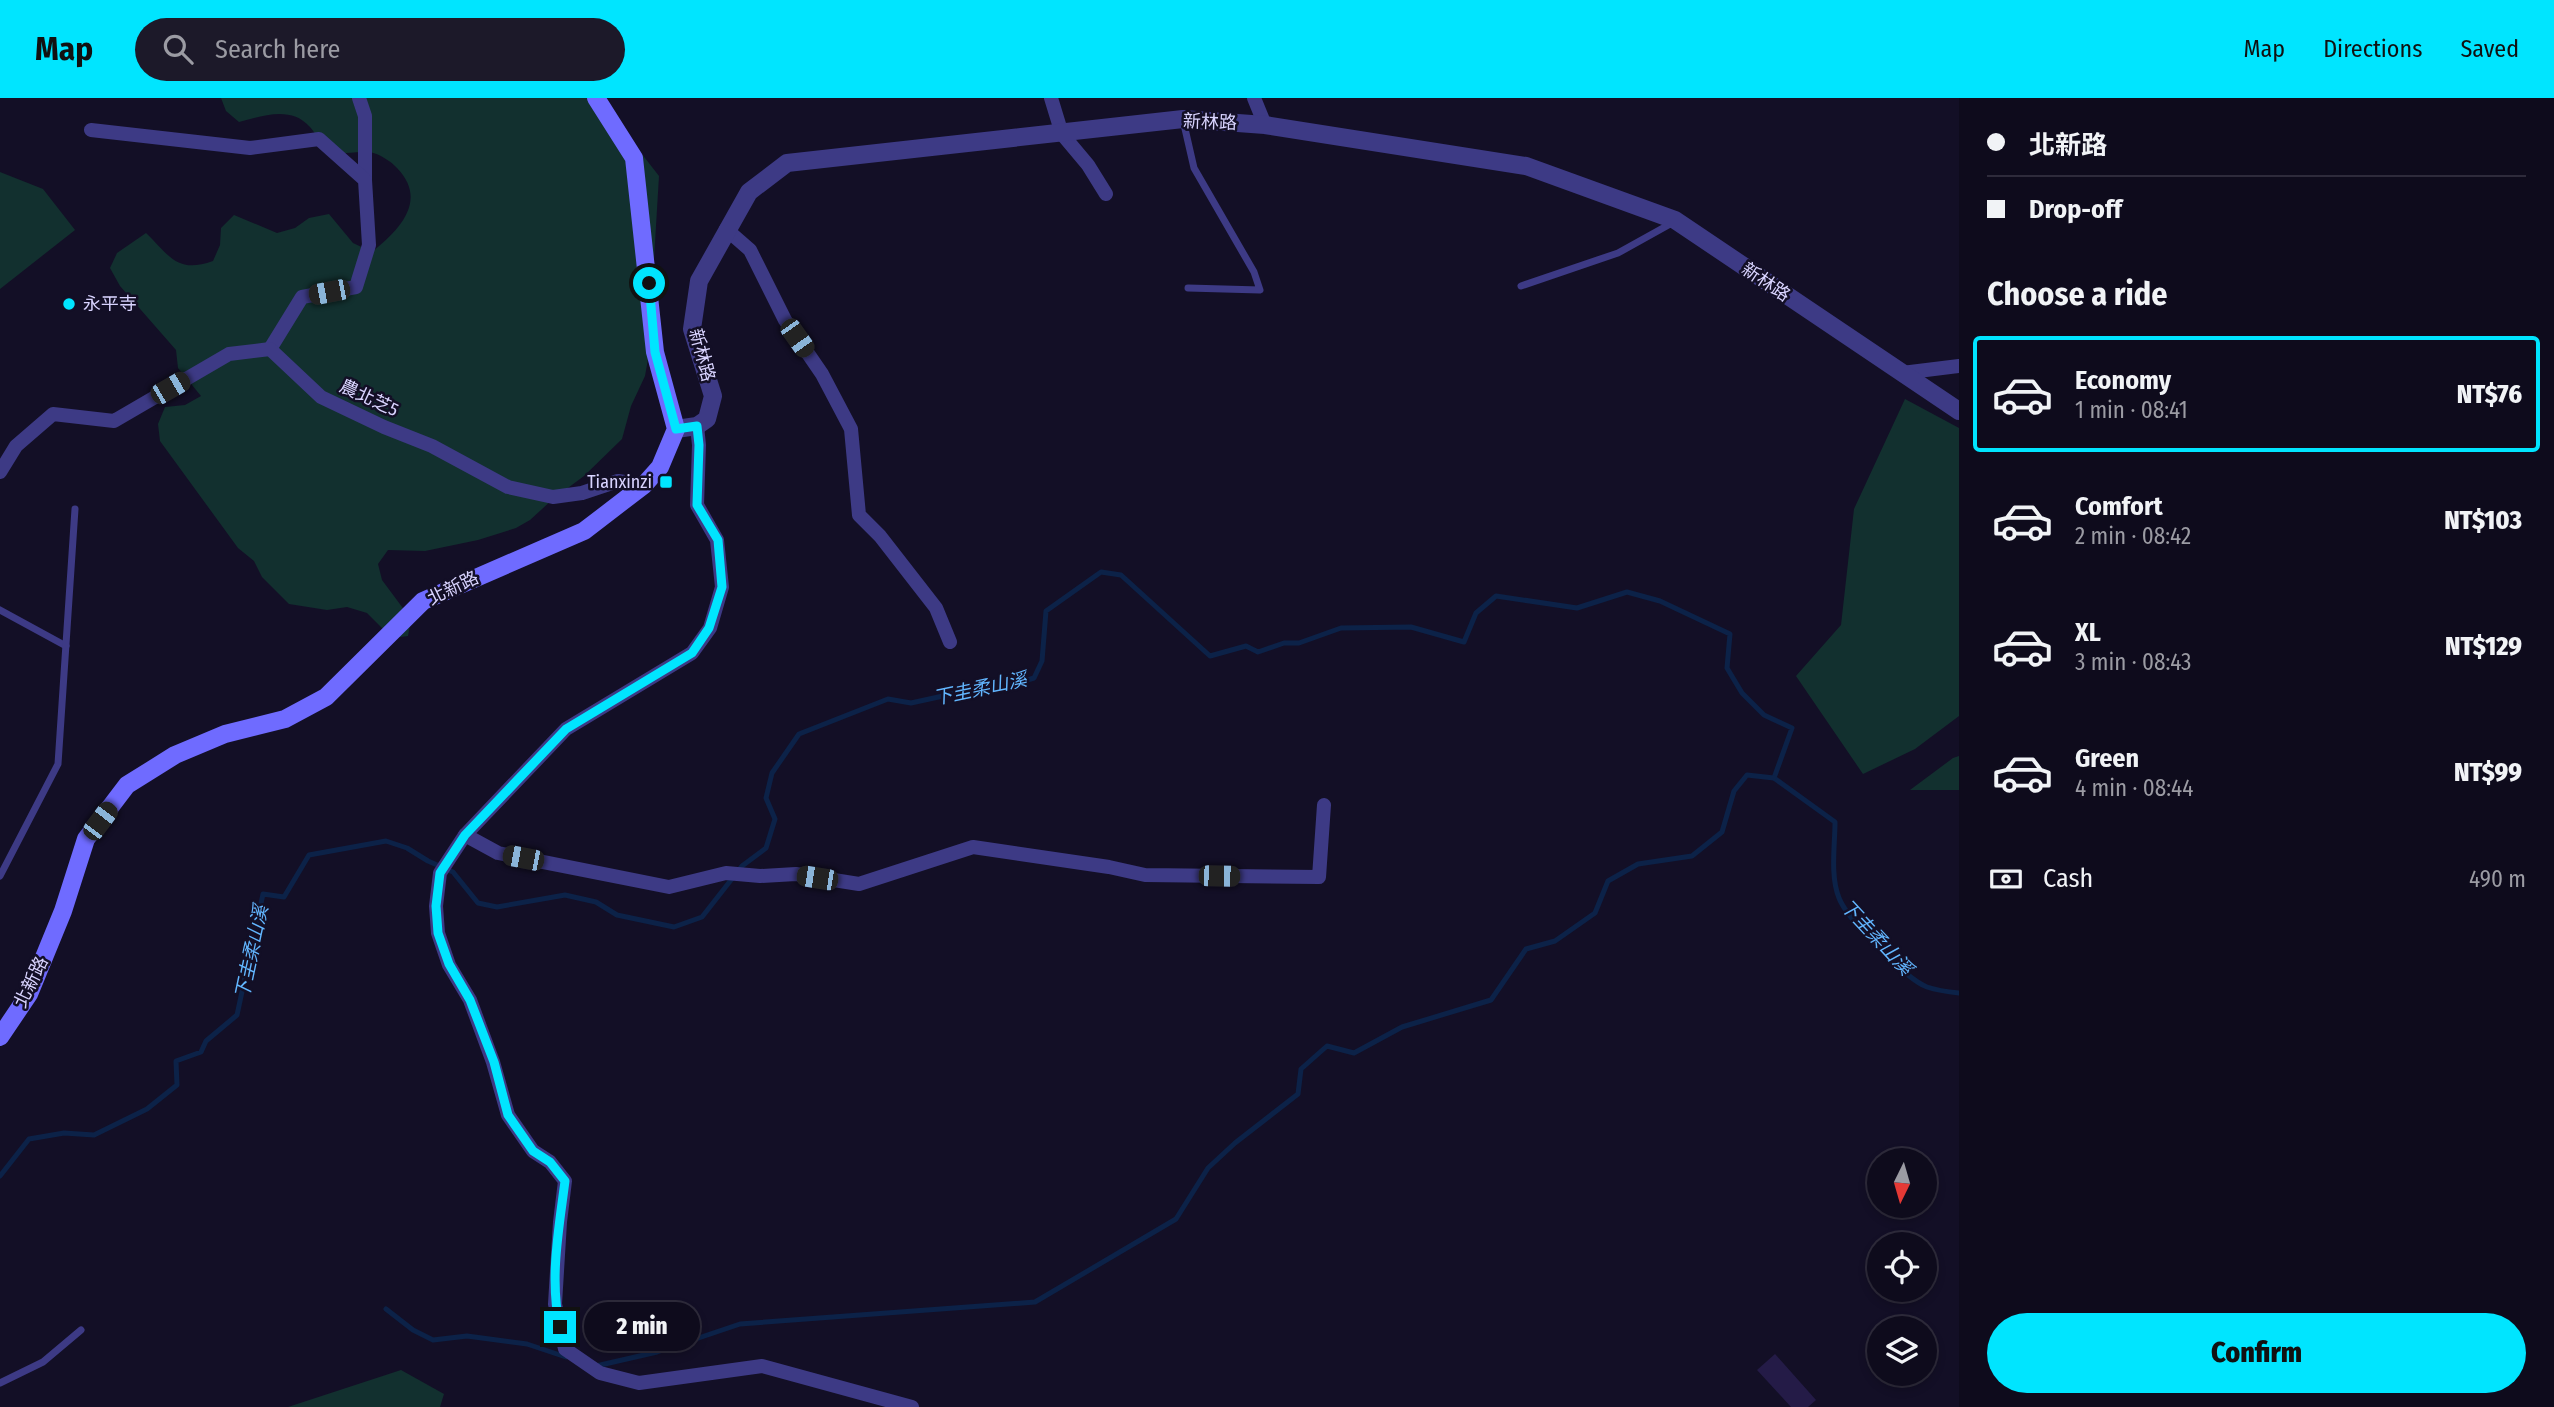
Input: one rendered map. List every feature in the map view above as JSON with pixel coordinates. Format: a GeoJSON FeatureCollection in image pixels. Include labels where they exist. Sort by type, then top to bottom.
{"type":"FeatureCollection","features":[{"type":"Feature","properties":{"kind":"main road"},"geometry":{"type":"LineString","coordinates":[[596,98],[634,158],[655,352],[676,429]]}},
{"type":"Feature","properties":{"kind":"main road","name":"北新路"},"geometry":{"type":"LineString","coordinates":[[1,1032],[29,994],[63,911],[86,839],[127,785],[175,755],[225,734],[285,719],[326,697],[423,601],[584,531],[644,485],[660,467],[676,429]]}},
{"type":"Feature","properties":{"kind":"street"},"geometry":{"type":"LineString","coordinates":[[0,472],[16,446],[53,414],[114,421],[229,354],[270,349],[302,297],[356,287],[369,245],[365,116],[359,98]]}},
{"type":"Feature","properties":{"kind":"street"},"geometry":{"type":"LineString","coordinates":[[1051,98],[1062,134],[1088,164],[1106,194]]}},
{"type":"Feature","properties":{"kind":"street"},"geometry":{"type":"LineString","coordinates":[[1254,98],[1265,125]]}},
{"type":"Feature","properties":{"kind":"street","name":"新林路"},"geometry":{"type":"LineString","coordinates":[[697,426],[707,419],[713,396],[692,329],[699,281],[749,192],[787,163],[1183,120],[1265,125],[1526,166],[1675,220],[1959,411]]}},
{"type":"Feature","properties":{"kind":"street"},"geometry":{"type":"LineString","coordinates":[[91,131],[250,148],[319,139],[365,180]]}},
{"type":"Feature","properties":{"kind":"street"},"geometry":{"type":"LineString","coordinates":[[726,229],[750,250],[785,320],[822,374],[851,429],[859,515],[880,536],[936,608],[950,642]]}},
{"type":"Feature","properties":{"kind":"street","name":"農北芝5"},"geometry":{"type":"LineString","coordinates":[[270,349],[321,397],[432,446],[508,487],[553,497],[582,493],[618,481],[644,485]]}},
{"type":"Feature","properties":{"kind":"street"},"geometry":{"type":"LineString","coordinates":[[1902,373],[1959,366]]}},
{"type":"Feature","properties":{"kind":"street"},"geometry":{"type":"LineString","coordinates":[[676,429],[697,426],[697,505],[718,540],[722,587],[709,628],[692,653],[566,729],[465,835],[440,873],[436,906],[438,933],[449,964],[470,1000],[494,1062],[508,1115],[533,1151],[550,1162],[565,1181],[555,1304],[565,1349],[600,1373],[639,1383],[762,1366],[912,1407]]}},
{"type":"Feature","properties":{"kind":"street"},"geometry":{"type":"LineString","coordinates":[[465,835],[498,853],[669,887],[726,873],[760,876],[796,874],[859,884],[973,847],[1109,867],[1145,875],[1319,877],[1324,805]]}},
{"type":"Feature","properties":{"kind":"lane"},"geometry":{"type":"LineString","coordinates":[[1183,120],[1194,168],[1254,272],[1261,290],[1188,289]]}},
{"type":"Feature","properties":{"kind":"lane"},"geometry":{"type":"LineString","coordinates":[[1521,286],[1618,253],[1675,220]]}},
{"type":"Feature","properties":{"kind":"lane"},"geometry":{"type":"LineString","coordinates":[[0,876],[58,764],[75,509]]}},
{"type":"Feature","properties":{"kind":"lane"},"geometry":{"type":"LineString","coordinates":[[0,610],[66,646]]}},
{"type":"Feature","properties":{"kind":"lane"},"geometry":{"type":"LineString","coordinates":[[0,1383],[43,1362],[81,1330]]}},
{"type":"Feature","properties":{"kind":"green space"},"geometry":{"type":"Polygon","coordinates":[[[221,98],[589,98],[638,149],[659,176],[648,359],[645,376],[631,406],[622,439],[584,476],[530,520],[516,528],[478,540],[425,551],[388,550],[378,564],[382,580],[411,619],[408,636],[392,638],[367,613],[347,607],[327,610],[289,604],[262,577],[254,561],[238,548],[160,441],[158,424],[165,407],[185,405],[201,396],[178,368],[176,350],[120,286],[110,268],[117,253],[146,233],[168,255],[182,264],[201,264],[213,261],[220,245],[221,228],[234,215],[277,233],[295,228],[309,218],[329,214],[353,243],[372,252],[400,225],[410,204],[406,180],[385,158],[370,152],[336,152],[322,143],[310,127],[294,116],[276,114],[239,122],[226,111],[221,98]]]}},
{"type":"Feature","properties":{"kind":"green space"},"geometry":{"type":"Polygon","coordinates":[[[0,172],[43,189],[75,230],[0,289],[0,172]]]}},
{"type":"Feature","properties":{"kind":"green space"},"geometry":{"type":"Polygon","coordinates":[[[1905,399],[1959,428],[1959,716],[1915,749],[1863,774],[1796,676],[1841,625],[1854,509],[1905,399]]]}},
{"type":"Feature","properties":{"kind":"green space"},"geometry":{"type":"Polygon","coordinates":[[[1959,756],[1959,790],[1910,790],[1953,758],[1959,756]]]}},
{"type":"Feature","properties":{"kind":"green space"},"geometry":{"type":"Polygon","coordinates":[[[401,1370],[444,1394],[440,1407],[288,1407],[401,1370]]]}},
{"type":"Feature","properties":{"kind":"building"},"geometry":{"type":"Polygon","coordinates":[[[1775,1354],[1816,1400],[1808,1407],[1791,1407],[1757,1370],[1775,1354]]]}},
{"type":"Feature","properties":{"kind":"waterway","name":"下圭柔山溪"},"geometry":{"type":"LineString","coordinates":[[0,1176],[29,1139],[64,1133],[94,1135],[147,1109],[177,1085],[176,1061],[201,1052],[206,1041],[237,1015],[263,894],[284,897],[309,855],[386,841],[407,848],[453,872],[478,903],[497,907],[565,895],[596,902],[617,915],[674,927],[702,917],[742,866],[766,848],[775,819],[766,798],[772,773],[799,734],[888,699],[911,703],[975,689],[981,685],[1004,687],[1034,678],[1042,661],[1046,611],[1101,572],[1121,575],[1210,656],[1246,646],[1258,652],[1284,643],[1299,643],[1341,628],[1411,627],[1464,642],[1476,613],[1496,596],[1577,608],[1627,592],[1660,601],[1730,634],[1727,668],[1742,693],[1764,715],[1792,728],[1774,778],[1835,822],[1835,880],[1844,908],[1878,947],[1918,982],[1927,987],[1959,993]]}},
{"type":"Feature","properties":{"kind":"waterway"},"geometry":{"type":"LineString","coordinates":[[596,1366],[657,1352],[740,1324],[1035,1302],[1176,1219],[1208,1168],[1235,1143],[1298,1094],[1301,1069],[1327,1046],[1354,1053],[1402,1027],[1491,1000],[1526,949],[1555,941],[1595,913],[1608,881],[1638,864],[1692,856],[1722,832],[1734,791],[1747,775],[1774,778]]}},
{"type":"Feature","properties":{"kind":"waterway"},"geometry":{"type":"LineString","coordinates":[[386,1309],[413,1330],[433,1340],[467,1336],[527,1344],[566,1357]]}},
{"type":"Feature","properties":{"kind":"place","name":"永平寺"},"geometry":{"type":"Point","coordinates":[69,304]}},
{"type":"Feature","properties":{"kind":"place","name":"Tianxinzi"},"geometry":{"type":"Point","coordinates":[666,482]}},
{"type":"Feature","properties":{"kind":"route"},"geometry":{"type":"LineString","coordinates":[[560,1327],[555,1304],[565,1181],[550,1162],[533,1151],[508,1115],[494,1062],[470,1000],[449,964],[438,933],[436,906],[440,873],[465,835],[566,729],[692,653],[709,628],[722,587],[718,540],[697,505],[697,426],[676,429],[655,352],[649,283]]}}]}
